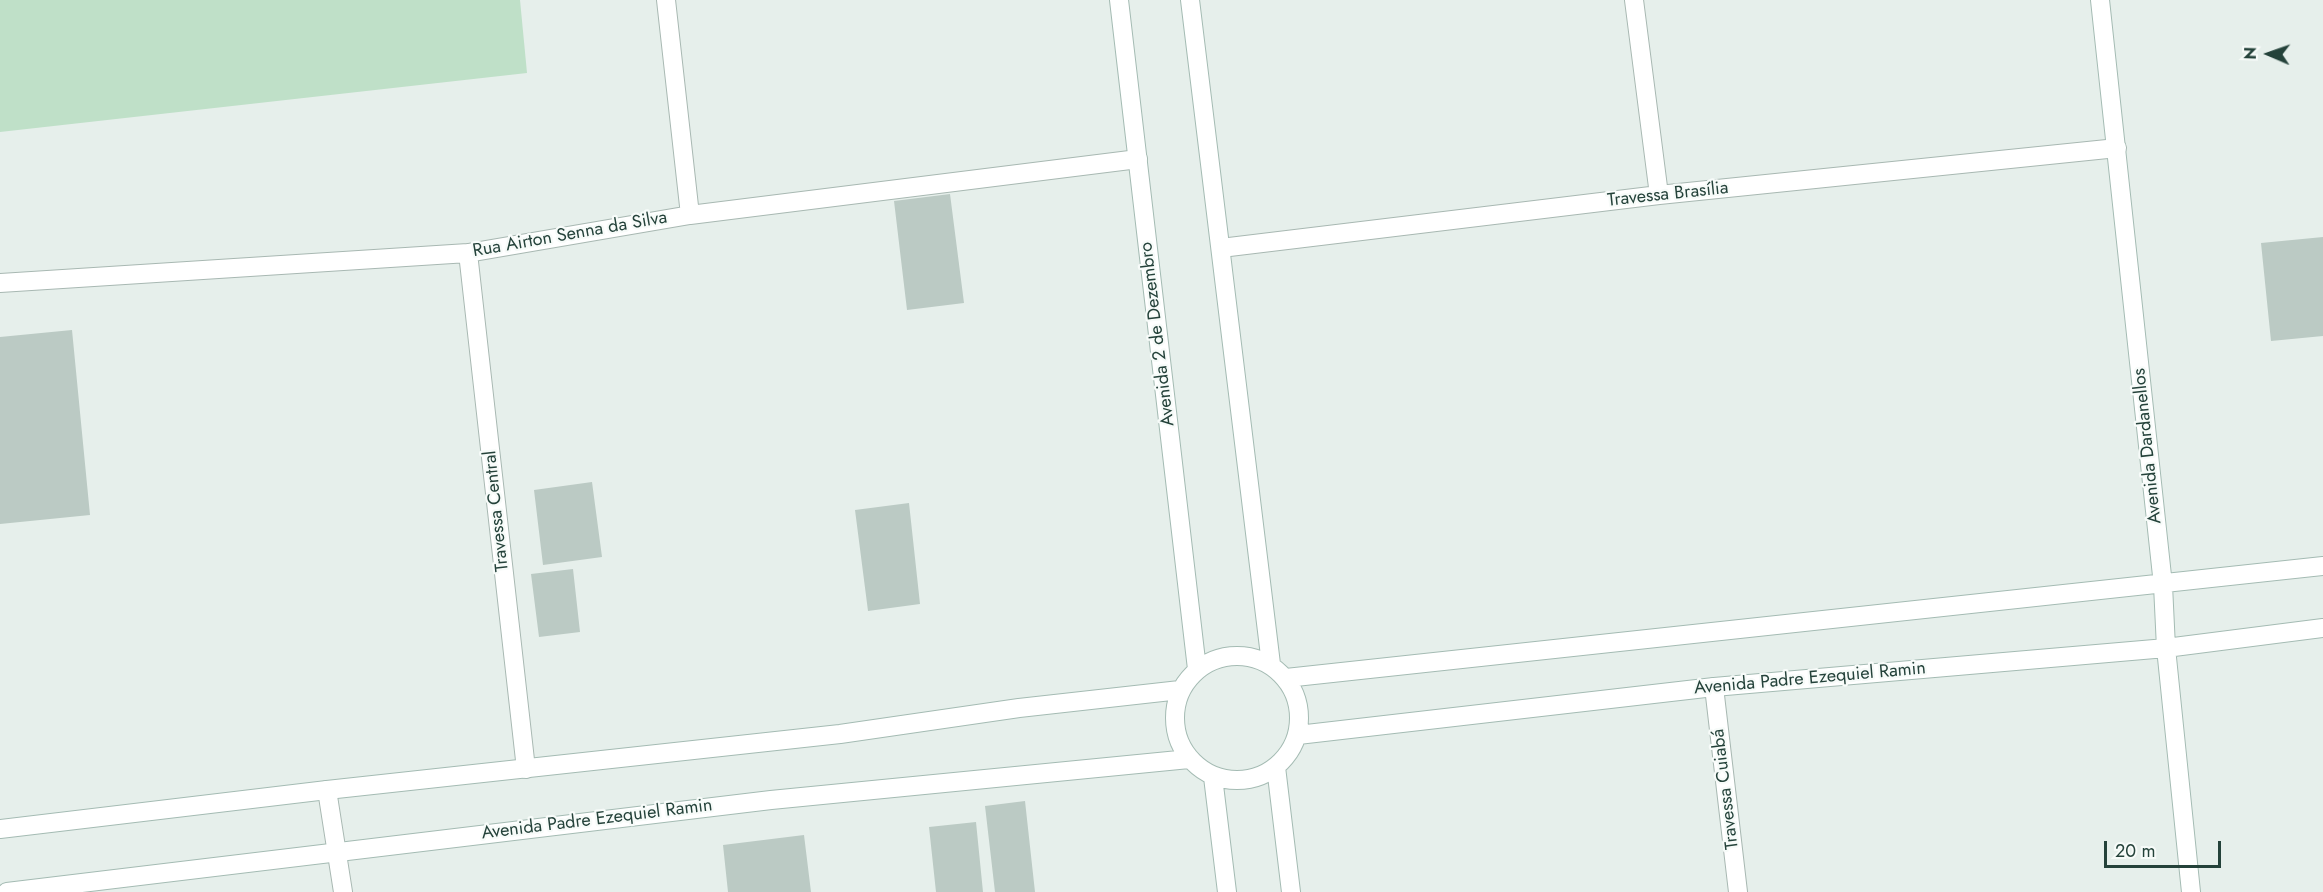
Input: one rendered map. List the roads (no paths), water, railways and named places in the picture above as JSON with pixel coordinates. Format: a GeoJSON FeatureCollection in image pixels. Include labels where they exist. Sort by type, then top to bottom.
{"type":"FeatureCollection","features":[{"type":"Feature","properties":{"kind":"street"},"geometry":{"type":"LineString","coordinates":[[666,0],[690,215]]}},
{"type":"Feature","properties":{"kind":"street","name":"Avenida 2 de Dezembro"},"geometry":{"type":"LineString","coordinates":[[1119,0],[1197,669]]}},
{"type":"Feature","properties":{"kind":"street"},"geometry":{"type":"LineString","coordinates":[[1190,0],[1271,664]]}},
{"type":"Feature","properties":{"kind":"street"},"geometry":{"type":"LineString","coordinates":[[1634,0],[1659,195]]}},
{"type":"Feature","properties":{"kind":"street","name":"Avenida Dardanellos"},"geometry":{"type":"LineString","coordinates":[[2100,0],[2163,585],[2166,648],[2191,892]]}},
{"type":"Feature","properties":{"kind":"street","name":"Travessa Brasília"},"geometry":{"type":"LineString","coordinates":[[1221,248],[1659,195],[2117,148]]}},
{"type":"Feature","properties":{"kind":"street","name":"Rua Airton Senna da Silva"},"geometry":{"type":"LineString","coordinates":[[0,283],[468,253],[690,215],[1138,159]]}},
{"type":"Feature","properties":{"kind":"street","name":"Travessa Central"},"geometry":{"type":"LineString","coordinates":[[468,253],[526,769]]}},
{"type":"Feature","properties":{"kind":"street"},"geometry":{"type":"LineString","coordinates":[[1286,678],[2323,566]]}},
{"type":"Feature","properties":{"kind":"street","name":"Avenida Padre Ezequiel Ramin"},"geometry":{"type":"LineString","coordinates":[[1298,735],[1714,687],[2166,648],[2323,628]]}},
{"type":"Feature","properties":{"kind":"street"},"geometry":{"type":"LineString","coordinates":[[1233,654],[1271,664],[1286,678],[1296,695],[1298,735],[1290,753],[1276,767],[1235,781],[1213,777],[1189,759],[1174,707],[1180,690],[1197,669],[1233,654]]}},
{"type":"Feature","properties":{"kind":"street","name":"Travessa Cuiabá"},"geometry":{"type":"LineString","coordinates":[[1714,687],[1738,892]]}},
{"type":"Feature","properties":{"kind":"street"},"geometry":{"type":"LineString","coordinates":[[0,829],[327,790],[840,734],[1019,708],[1180,690]]}},
{"type":"Feature","properties":{"kind":"street","name":"Avenida Padre Ezequiel Ramin"},"geometry":{"type":"LineString","coordinates":[[7,892],[771,800],[1189,759]]}},
{"type":"Feature","properties":{"kind":"street"},"geometry":{"type":"LineString","coordinates":[[1276,767],[1291,892]]}},
{"type":"Feature","properties":{"kind":"street"},"geometry":{"type":"LineString","coordinates":[[1213,777],[1227,892]]}},
{"type":"Feature","properties":{"kind":"street"},"geometry":{"type":"LineString","coordinates":[[327,790],[343,892]]}}]}
